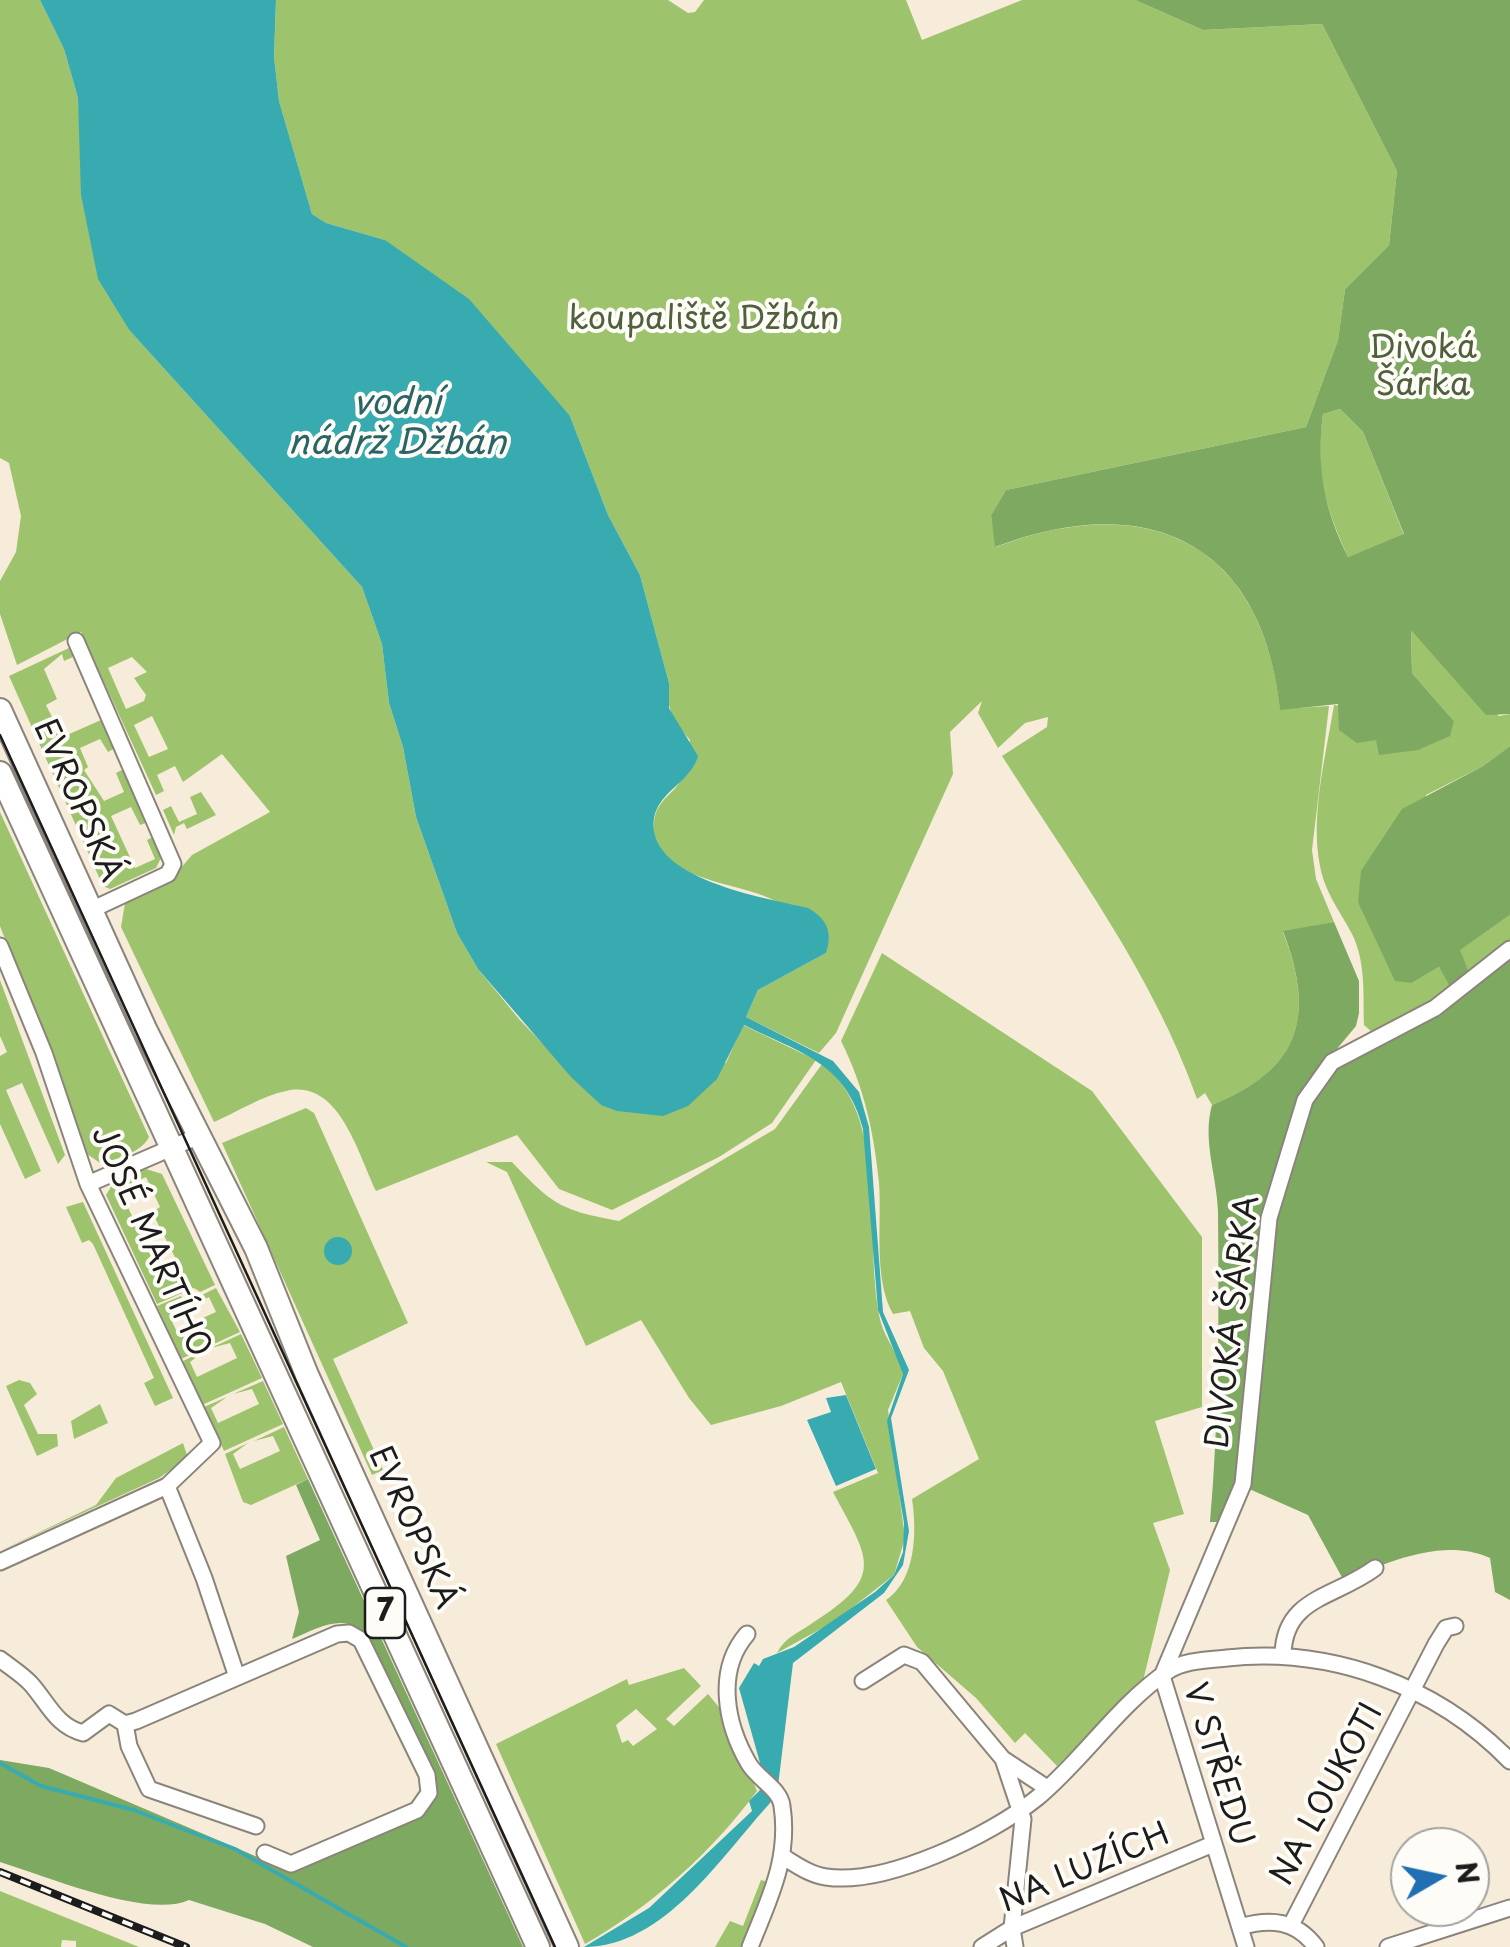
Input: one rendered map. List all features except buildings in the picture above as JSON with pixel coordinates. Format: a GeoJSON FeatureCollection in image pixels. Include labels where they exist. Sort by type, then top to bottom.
{"type":"FeatureCollection","features":[{"type":"Feature","properties":{"kind":"main road","name":"EVROPSKÁ"},"geometry":{"type":"LineString","coordinates":[[0,710],[146,1031],[201,1134],[567,1946]]}},
{"type":"Feature","properties":{"kind":"main road","name":"EVROPSKÁ"},"geometry":{"type":"LineString","coordinates":[[0,773],[538,1947]]}},
{"type":"Feature","properties":{"kind":"street"},"geometry":{"type":"LineString","coordinates":[[76,641],[173,864],[168,874],[91,910]]}},
{"type":"Feature","properties":{"kind":"street","name":"JOSÉ MARTÍHO"},"geometry":{"type":"LineString","coordinates":[[0,946],[44,1054],[88,1184],[212,1444],[166,1486],[0,1562]]}},
{"type":"Feature","properties":{"kind":"street","name":"DIVOKÁ ŠÁRKA"},"geometry":{"type":"LineString","coordinates":[[1162,1676],[1242,1484],[1268,1218],[1304,1100],[1332,1062],[1436,1008],[1510,949]]}},
{"type":"Feature","properties":{"kind":"street"},"geometry":{"type":"LineString","coordinates":[[88,1184],[201,1134]]}},
{"type":"Feature","properties":{"kind":"street"},"geometry":{"type":"LineString","coordinates":[[166,1486],[204,1578],[237,1677]]}},
{"type":"Feature","properties":{"kind":"street"},"geometry":{"type":"LineString","coordinates":[[1283,1656],[1285,1632],[1293,1616],[1375,1568]]}},
{"type":"Feature","properties":{"kind":"street","name":"NA LOUKOTI"},"geometry":{"type":"LineString","coordinates":[[1290,1925],[1436,1644],[1446,1628],[1455,1626]]}},
{"type":"Feature","properties":{"kind":"street"},"geometry":{"type":"LineString","coordinates":[[125,1724],[337,1634],[350,1633],[369,1653],[426,1775],[429,1793],[417,1810],[291,1864],[264,1853]]}},
{"type":"Feature","properties":{"kind":"street"},"geometry":{"type":"LineString","coordinates":[[747,1634],[736,1649],[724,1692],[753,1769],[779,1797],[785,1858],[750,1947]]}},
{"type":"Feature","properties":{"kind":"street"},"geometry":{"type":"LineString","coordinates":[[863,1680],[897,1657],[912,1656],[922,1662],[1003,1759],[1047,1788]]}},
{"type":"Feature","properties":{"kind":"street"},"geometry":{"type":"LineString","coordinates":[[785,1858],[826,1877],[860,1876],[940,1853],[1021,1808],[1047,1788],[1162,1676],[1188,1663],[1283,1656],[1356,1670],[1414,1690],[1459,1716],[1510,1762]]}},
{"type":"Feature","properties":{"kind":"street"},"geometry":{"type":"LineString","coordinates":[[0,1659],[31,1684],[48,1709],[72,1730],[91,1730],[109,1714],[125,1724],[129,1746],[149,1789],[256,1826]]}},
{"type":"Feature","properties":{"kind":"street","name":"V STŘEDU"},"geometry":{"type":"LineString","coordinates":[[1162,1676],[1246,1947]]}},
{"type":"Feature","properties":{"kind":"street"},"geometry":{"type":"LineString","coordinates":[[1003,1759],[1021,1808],[1012,1928],[1015,1947]]}},
{"type":"Feature","properties":{"kind":"street","name":"NA LUZÍCH"},"geometry":{"type":"LineString","coordinates":[[982,1947],[1012,1928],[1213,1844]]}},
{"type":"Feature","properties":{"kind":"street"},"geometry":{"type":"LineString","coordinates":[[1388,1947],[1510,1908]]}},
{"type":"Feature","properties":{"kind":"street"},"geometry":{"type":"LineString","coordinates":[[1240,1926],[1267,1920],[1290,1925],[1316,1947]]}},
{"type":"Feature","properties":{"kind":"green space"},"geometry":{"type":"Polygon","coordinates":[[[0,0],[40,0],[64,49],[78,98],[81,135],[130,331],[362,587],[382,644],[389,703],[403,747],[416,817],[457,933],[478,969],[519,1019],[601,1105],[726,1063],[743,1025],[816,1060],[772,1123],[719,1157],[612,1210],[559,1189],[517,1135],[376,1191],[344,1122],[320,1096],[304,1090],[286,1091],[214,1122],[121,927],[125,903],[174,876],[192,855],[270,812],[222,754],[183,782],[175,766],[157,775],[164,791],[156,795],[81,632],[17,665],[0,614],[0,581],[16,552],[21,516],[9,463],[0,458],[0,0]],[[132,657],[108,668],[126,709],[144,701],[146,695],[134,678],[147,672],[132,657]],[[152,716],[134,725],[149,757],[168,749],[152,716]]]}},
{"type":"Feature","properties":{"kind":"green space","name":"koupaliště Džbán"},"geometry":{"type":"Polygon","coordinates":[[[276,0],[668,0],[688,13],[695,12],[704,0],[906,0],[922,40],[1022,0],[1135,0],[1203,30],[1322,24],[1397,171],[1389,245],[1345,289],[1338,340],[1306,427],[1006,490],[991,515],[996,547],[1051,531],[1101,525],[1147,529],[1188,544],[1222,569],[1249,605],[1269,651],[1280,709],[1329,706],[1312,850],[1316,879],[1334,922],[1283,932],[1298,990],[1298,1015],[1293,1037],[1282,1057],[1265,1075],[1212,1105],[1205,1093],[1197,1099],[1158,1008],[1134,965],[1002,756],[1047,727],[1048,717],[1025,723],[998,748],[978,713],[982,701],[950,732],[953,774],[836,1033],[819,1053],[746,1017],[758,990],[826,953],[792,915],[769,898],[693,874],[661,853],[654,837],[655,816],[681,779],[690,740],[669,707],[669,683],[640,575],[608,515],[570,416],[385,240],[326,223],[312,214],[279,101],[274,57],[276,0]]]}},
{"type":"Feature","properties":{"kind":"green space","name":"Divoká Šárka"},"geometry":{"type":"Polygon","coordinates":[[[1135,0],[1510,0],[1510,714],[1486,715],[1411,630],[1412,673],[1454,721],[1450,736],[1418,750],[1379,755],[1376,740],[1357,743],[1339,730],[1338,704],[1280,710],[1269,652],[1250,605],[1222,569],[1188,543],[1147,529],[1101,524],[1050,530],[995,547],[991,515],[1006,490],[1306,427],[1338,340],[1345,289],[1389,245],[1397,171],[1322,24],[1203,30],[1135,0]],[[1340,409],[1323,414],[1324,487],[1348,557],[1404,534],[1363,432],[1340,409]]]}},
{"type":"Feature","properties":{"kind":"green space"},"geometry":{"type":"Polygon","coordinates":[[[1340,409],[1363,432],[1404,535],[1348,557],[1327,504],[1320,453],[1323,414],[1340,409]]]}},
{"type":"Feature","properties":{"kind":"green space"},"geometry":{"type":"Polygon","coordinates":[[[1411,629],[1499,716],[1510,714],[1510,746],[1483,766],[1426,795],[1412,983],[1439,967],[1454,992],[1374,1034],[1364,1025],[1360,956],[1322,876],[1317,846],[1318,806],[1334,705],[1454,721],[1412,673],[1411,629]]]}},
{"type":"Feature","properties":{"kind":"green space"},"geometry":{"type":"Polygon","coordinates":[[[69,648],[73,657],[64,661],[62,654],[44,669],[57,699],[46,705],[67,735],[101,720],[115,748],[108,752],[100,739],[80,748],[88,767],[84,770],[104,801],[124,792],[116,773],[124,769],[148,822],[140,825],[131,807],[111,816],[135,868],[155,859],[147,840],[155,836],[163,854],[156,868],[110,889],[103,886],[9,676],[69,648]]]}},
{"type":"Feature","properties":{"kind":"green space"},"geometry":{"type":"Polygon","coordinates":[[[1510,746],[1510,915],[1460,950],[1470,975],[1510,939],[1510,1600],[1495,1592],[1490,1558],[1472,1552],[1416,1554],[1344,1581],[1308,1515],[1247,1488],[1267,1264],[1292,1145],[1312,1098],[1337,1066],[1453,992],[1439,967],[1412,983],[1395,981],[1358,902],[1361,871],[1402,809],[1483,766],[1510,746]]]}},
{"type":"Feature","properties":{"kind":"green space"},"geometry":{"type":"Polygon","coordinates":[[[201,792],[216,815],[187,829],[184,823],[176,827],[174,835],[163,810],[171,806],[179,822],[197,814],[190,797],[201,792]]]}},
{"type":"Feature","properties":{"kind":"green space"},"geometry":{"type":"Polygon","coordinates":[[[0,812],[149,1137],[141,1147],[121,1157],[100,1163],[87,1154],[0,926],[0,812]]]}},
{"type":"Feature","properties":{"kind":"green space"},"geometry":{"type":"Polygon","coordinates":[[[1510,915],[1510,939],[1470,975],[1459,950],[1510,915]]]}},
{"type":"Feature","properties":{"kind":"green space"},"geometry":{"type":"Polygon","coordinates":[[[1334,922],[1359,981],[1359,1013],[1356,1026],[1331,1056],[1263,1222],[1236,1481],[1220,1522],[1210,1522],[1218,1212],[1209,1118],[1212,1105],[1265,1075],[1282,1057],[1293,1037],[1298,990],[1283,931],[1334,922]]]}},
{"type":"Feature","properties":{"kind":"green space"},"geometry":{"type":"Polygon","coordinates":[[[882,953],[1092,1091],[1202,1237],[1202,1407],[1155,1421],[1184,1514],[1153,1523],[1170,1570],[1143,1681],[1057,1766],[1025,1733],[1015,1743],[976,1698],[917,1647],[886,1600],[909,1568],[914,1540],[912,1499],[979,1459],[943,1371],[924,1348],[910,1311],[893,1314],[883,1284],[874,1146],[862,1093],[841,1041],[882,953]]]}},
{"type":"Feature","properties":{"kind":"green space"},"geometry":{"type":"Polygon","coordinates":[[[0,980],[65,1155],[58,1164],[22,1083],[6,1090],[41,1171],[25,1179],[0,1124],[0,1056],[7,1052],[0,1036],[0,980]]]}},
{"type":"Feature","properties":{"kind":"green space"},"geometry":{"type":"Polygon","coordinates":[[[822,1064],[844,1087],[858,1116],[866,1149],[881,1323],[903,1374],[888,1410],[905,1538],[894,1575],[835,1621],[777,1653],[787,1640],[852,1593],[861,1579],[862,1551],[833,1492],[878,1473],[841,1382],[781,1406],[711,1425],[689,1398],[641,1320],[586,1346],[507,1172],[486,1162],[512,1162],[559,1204],[619,1221],[775,1129],[822,1064]]]}},
{"type":"Feature","properties":{"kind":"green space"},"geometry":{"type":"Polygon","coordinates":[[[306,1108],[314,1113],[408,1323],[333,1359],[383,1470],[372,1475],[222,1143],[306,1108]]]}},
{"type":"Feature","properties":{"kind":"green space"},"geometry":{"type":"Polygon","coordinates":[[[146,1169],[162,1174],[215,1285],[200,1292],[194,1288],[157,1304],[106,1195],[114,1182],[146,1169]],[[146,1177],[119,1189],[163,1280],[182,1271],[152,1212],[160,1207],[146,1177]]]}},
{"type":"Feature","properties":{"kind":"green space"},"geometry":{"type":"Polygon","coordinates":[[[83,1202],[173,1398],[155,1406],[144,1383],[154,1378],[93,1244],[89,1240],[82,1243],[66,1207],[83,1202]]]}},
{"type":"Feature","properties":{"kind":"green space"},"geometry":{"type":"Polygon","coordinates":[[[216,1288],[240,1332],[181,1359],[157,1306],[181,1296],[186,1307],[169,1315],[176,1330],[216,1312],[209,1297],[192,1305],[190,1301],[216,1288]]]}},
{"type":"Feature","properties":{"kind":"green space"},"geometry":{"type":"Polygon","coordinates":[[[241,1334],[262,1378],[202,1405],[183,1361],[206,1350],[190,1362],[197,1377],[237,1358],[230,1343],[211,1348],[241,1334]]]}},
{"type":"Feature","properties":{"kind":"green space"},"geometry":{"type":"Polygon","coordinates":[[[19,1380],[30,1383],[37,1394],[24,1405],[38,1434],[57,1434],[58,1446],[37,1456],[6,1386],[19,1380]]]}},
{"type":"Feature","properties":{"kind":"green space"},"geometry":{"type":"Polygon","coordinates":[[[263,1381],[283,1424],[224,1451],[204,1407],[227,1397],[211,1408],[218,1423],[259,1404],[252,1389],[233,1394],[263,1381]]]}},
{"type":"Feature","properties":{"kind":"green space"},"geometry":{"type":"Polygon","coordinates":[[[100,1404],[108,1423],[74,1439],[71,1421],[100,1404]]]}},
{"type":"Feature","properties":{"kind":"green space"},"geometry":{"type":"Polygon","coordinates":[[[284,1427],[308,1479],[251,1505],[243,1502],[225,1454],[248,1443],[233,1454],[240,1469],[280,1451],[273,1436],[254,1441],[284,1427]]]}},
{"type":"Feature","properties":{"kind":"green space"},"geometry":{"type":"Polygon","coordinates":[[[183,1443],[188,1458],[159,1478],[0,1551],[96,1505],[116,1478],[183,1443]]]}},
{"type":"Feature","properties":{"kind":"green space"},"geometry":{"type":"Polygon","coordinates":[[[308,1479],[523,1947],[313,1947],[265,1924],[189,1900],[148,1904],[123,1900],[0,1862],[0,1760],[49,1768],[288,1870],[422,1815],[432,1774],[366,1635],[358,1628],[340,1623],[292,1639],[299,1612],[286,1556],[320,1540],[296,1485],[308,1479]]]}},
{"type":"Feature","properties":{"kind":"green space"},"geometry":{"type":"Polygon","coordinates":[[[684,1668],[701,1686],[666,1719],[674,1726],[708,1694],[723,1712],[757,1791],[679,1877],[634,1913],[585,1944],[496,1744],[627,1679],[629,1685],[684,1668]],[[636,1709],[616,1725],[622,1743],[628,1740],[633,1746],[657,1729],[636,1709]]]}},
{"type":"Feature","properties":{"kind":"green space"},"geometry":{"type":"Polygon","coordinates":[[[761,1880],[768,1882],[756,1947],[715,1947],[730,1921],[743,1926],[761,1880]]]}},
{"type":"Feature","properties":{"kind":"green space"},"geometry":{"type":"Polygon","coordinates":[[[0,1891],[139,1947],[76,1947],[76,1941],[62,1940],[61,1947],[0,1947],[0,1891]]]}},
{"type":"Feature","properties":{"kind":"water","name":"vodní nádrž Džbán"},"geometry":{"type":"Polygon","coordinates":[[[40,0],[276,0],[274,57],[279,101],[312,214],[326,223],[385,240],[469,299],[570,416],[608,515],[640,575],[669,683],[669,708],[698,756],[689,773],[657,809],[656,839],[668,856],[687,871],[738,891],[808,908],[827,927],[826,953],[758,990],[746,1017],[833,1061],[859,1092],[869,1127],[883,1312],[909,1370],[891,1418],[909,1531],[903,1565],[884,1593],[793,1663],[778,1786],[770,1803],[689,1895],[640,1932],[613,1943],[584,1947],[649,1908],[752,1811],[749,1801],[761,1789],[760,1763],[739,1688],[754,1663],[759,1666],[763,1659],[794,1647],[875,1592],[894,1575],[903,1552],[904,1523],[887,1421],[903,1374],[878,1310],[863,1129],[855,1106],[833,1074],[802,1053],[744,1025],[717,1079],[688,1106],[663,1116],[617,1111],[601,1105],[571,1077],[478,969],[457,933],[416,817],[403,747],[389,703],[382,644],[362,587],[130,331],[98,279],[81,195],[78,98],[64,49],[40,0]]]}},
{"type":"Feature","properties":{"kind":"water"},"geometry":{"type":"Polygon","coordinates":[[[338,1237],[348,1241],[352,1251],[348,1261],[338,1265],[328,1261],[324,1251],[328,1241],[338,1237]]]}},
{"type":"Feature","properties":{"kind":"water"},"geometry":{"type":"Polygon","coordinates":[[[846,1395],[876,1469],[836,1486],[807,1420],[831,1412],[826,1398],[846,1395]]]}},
{"type":"Feature","properties":{"kind":"waterway"},"geometry":{"type":"LineString","coordinates":[[0,1763],[41,1786],[134,1810],[235,1849],[406,1947]]}},
{"type":"Feature","properties":{"kind":"tram line"},"geometry":{"type":"LineString","coordinates":[[0,735],[555,1947]]}},
{"type":"Feature","properties":{"kind":"railway"},"geometry":{"type":"LineString","coordinates":[[0,1872],[186,1947]]}}]}
